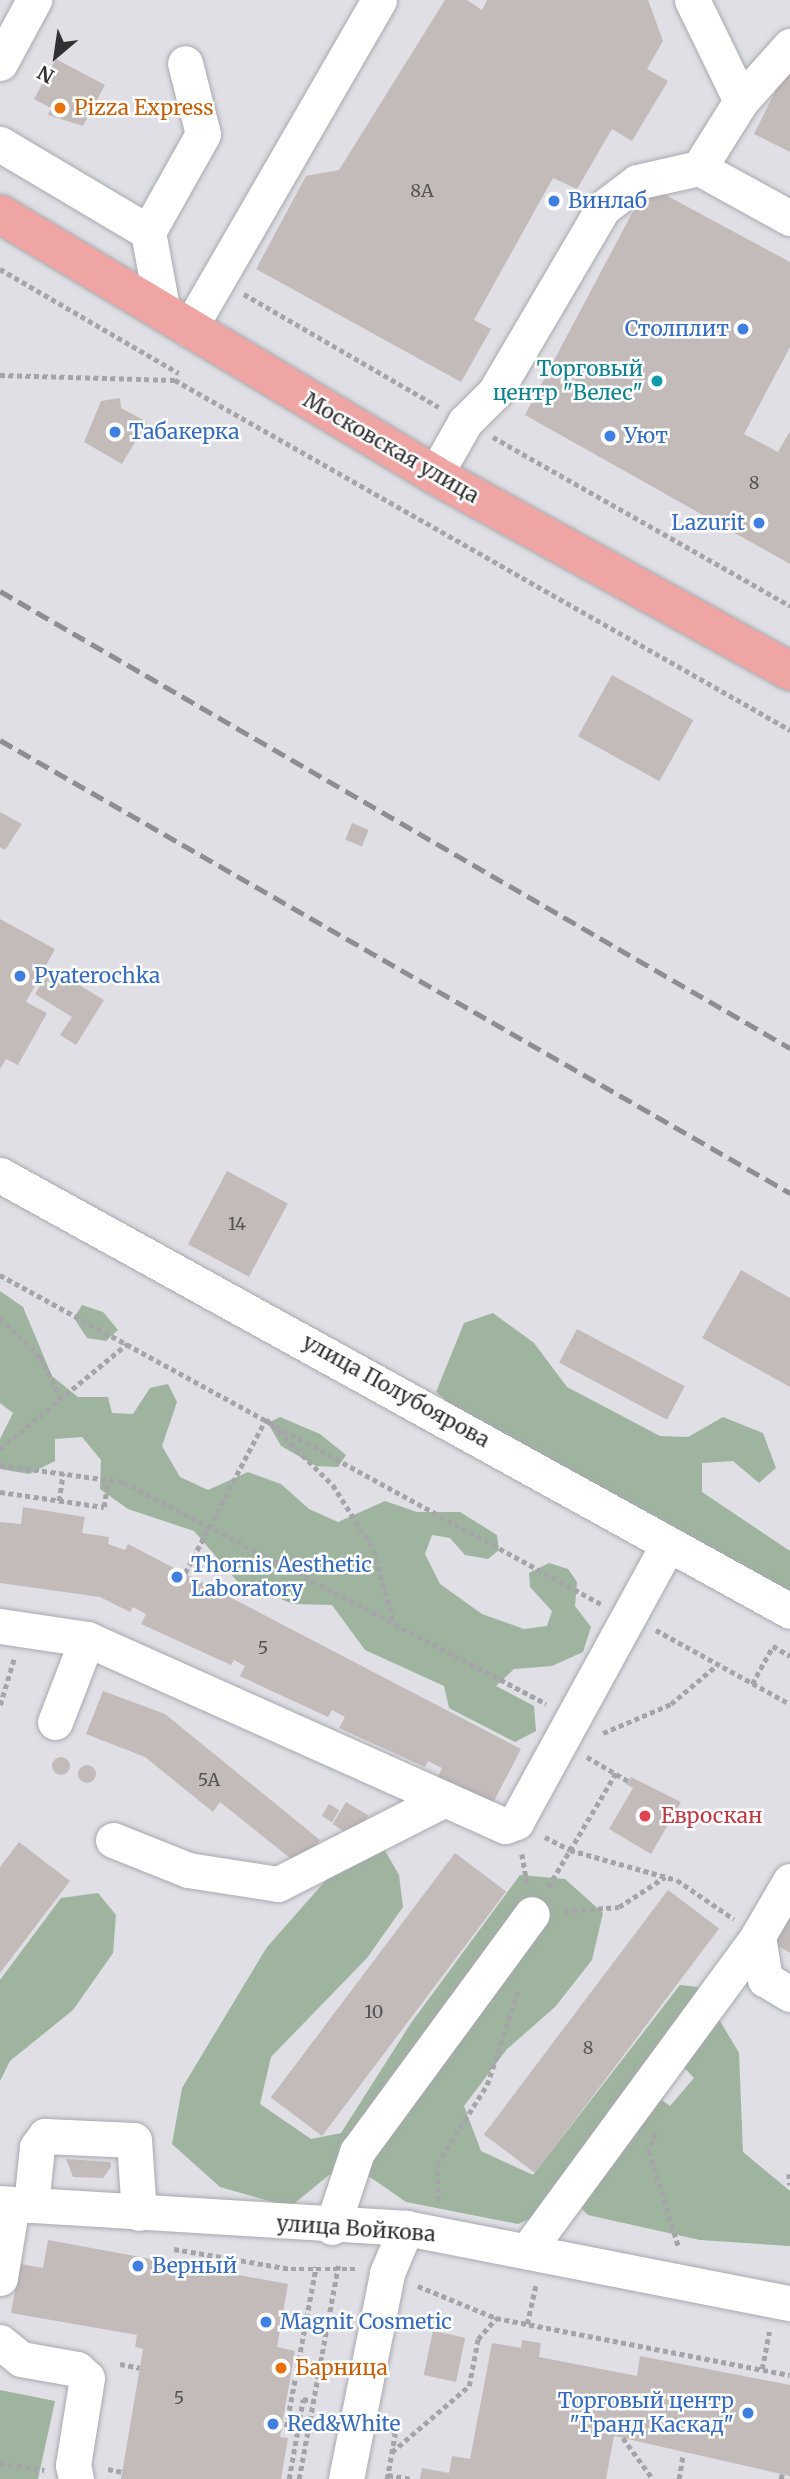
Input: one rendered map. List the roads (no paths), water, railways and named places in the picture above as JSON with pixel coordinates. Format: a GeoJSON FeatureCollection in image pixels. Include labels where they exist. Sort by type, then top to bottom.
{"type":"FeatureCollection","features":[{"type":"Feature","properties":{"kind":"main road","name":"Московская улица"},"geometry":{"type":"LineString","coordinates":[[0,214],[435,475],[790,671]]}},
{"type":"Feature","properties":{"kind":"street"},"geometry":{"type":"LineString","coordinates":[[0,63],[34,0]]}},
{"type":"Feature","properties":{"kind":"street"},"geometry":{"type":"LineString","coordinates":[[176,321],[379,0]]}},
{"type":"Feature","properties":{"kind":"street"},"geometry":{"type":"LineString","coordinates":[[692,0],[741,101]]}},
{"type":"Feature","properties":{"kind":"street"},"geometry":{"type":"LineString","coordinates":[[699,168],[741,101],[790,46]]}},
{"type":"Feature","properties":{"kind":"street"},"geometry":{"type":"LineString","coordinates":[[148,232],[203,134],[185,62]]}},
{"type":"Feature","properties":{"kind":"street"},"geometry":{"type":"LineString","coordinates":[[0,144],[148,232],[176,321]]}},
{"type":"Feature","properties":{"kind":"street"},"geometry":{"type":"LineString","coordinates":[[435,475],[466,422],[495,392],[603,208],[637,182],[699,168],[790,218]]}},
{"type":"Feature","properties":{"kind":"street","name":"улица Полубоярова"},"geometry":{"type":"LineString","coordinates":[[0,1175],[790,1611]]}},
{"type":"Feature","properties":{"kind":"street"},"geometry":{"type":"LineString","coordinates":[[0,1626],[87,1639],[505,1826],[516,1822],[668,1544]]}},
{"type":"Feature","properties":{"kind":"street"},"geometry":{"type":"LineString","coordinates":[[55,1722],[87,1639]]}},
{"type":"Feature","properties":{"kind":"street"},"geometry":{"type":"LineString","coordinates":[[113,1840],[188,1870],[278,1884],[445,1799]]}},
{"type":"Feature","properties":{"kind":"street"},"geometry":{"type":"LineString","coordinates":[[527,2251],[758,1936],[790,1881]]}},
{"type":"Feature","properties":{"kind":"street"},"geometry":{"type":"LineString","coordinates":[[332,2227],[357,2152],[532,1914]]}},
{"type":"Feature","properties":{"kind":"street"},"geometry":{"type":"LineString","coordinates":[[758,1936],[765,1979],[790,1994]]}},
{"type":"Feature","properties":{"kind":"street"},"geometry":{"type":"LineString","coordinates":[[0,2278],[14,2204],[37,2147],[45,2136],[134,2140],[139,2213]]}},
{"type":"Feature","properties":{"kind":"street","name":"улица Войкова"},"geometry":{"type":"LineString","coordinates":[[14,2204],[422,2231],[790,2303]]}},
{"type":"Feature","properties":{"kind":"street"},"geometry":{"type":"LineString","coordinates":[[346,2479],[387,2273],[422,2231]]}},
{"type":"Feature","properties":{"kind":"street"},"geometry":{"type":"LineString","coordinates":[[0,2342],[20,2359],[77,2369],[87,2378],[73,2465],[89,2474]]}},
{"type":"Feature","properties":{"kind":"railway"},"geometry":{"type":"LineString","coordinates":[[0,591],[790,1048]]}},
{"type":"Feature","properties":{"kind":"railway"},"geometry":{"type":"LineString","coordinates":[[0,740],[790,1193]]}},
{"type":"Feature","properties":{"kind":"place","name":"Pizza Express"},"geometry":{"type":"Point","coordinates":[60,108]}},
{"type":"Feature","properties":{"kind":"place","name":"Винлаб"},"geometry":{"type":"Point","coordinates":[554,201]}},
{"type":"Feature","properties":{"kind":"place","name":"Столплит"},"geometry":{"type":"Point","coordinates":[743,329]}},
{"type":"Feature","properties":{"kind":"place","name":"Торговый центр \"Велес\""},"geometry":{"type":"Point","coordinates":[657,381]}},
{"type":"Feature","properties":{"kind":"place","name":"Табакерка"},"geometry":{"type":"Point","coordinates":[115,432]}},
{"type":"Feature","properties":{"kind":"place","name":"Уют"},"geometry":{"type":"Point","coordinates":[610,436]}},
{"type":"Feature","properties":{"kind":"place","name":"Lazurit"},"geometry":{"type":"Point","coordinates":[759,523]}},
{"type":"Feature","properties":{"kind":"place","name":"Pyaterochka"},"geometry":{"type":"Point","coordinates":[20,976]}},
{"type":"Feature","properties":{"kind":"place","name":"Thornis Aesthetic Laboratory"},"geometry":{"type":"Point","coordinates":[177,1577]}},
{"type":"Feature","properties":{"kind":"place","name":"Евроскан"},"geometry":{"type":"Point","coordinates":[645,1816]}},
{"type":"Feature","properties":{"kind":"place","name":"Верный"},"geometry":{"type":"Point","coordinates":[138,2266]}},
{"type":"Feature","properties":{"kind":"place","name":"Magnit Cosmetic"},"geometry":{"type":"Point","coordinates":[266,2322]}},
{"type":"Feature","properties":{"kind":"place","name":"Барница"},"geometry":{"type":"Point","coordinates":[281,2368]}},
{"type":"Feature","properties":{"kind":"place","name":"Торговый центр \"Гранд Каскад\""},"geometry":{"type":"Point","coordinates":[748,2413]}},
{"type":"Feature","properties":{"kind":"place","name":"Red&White"},"geometry":{"type":"Point","coordinates":[273,2424]}}]}
